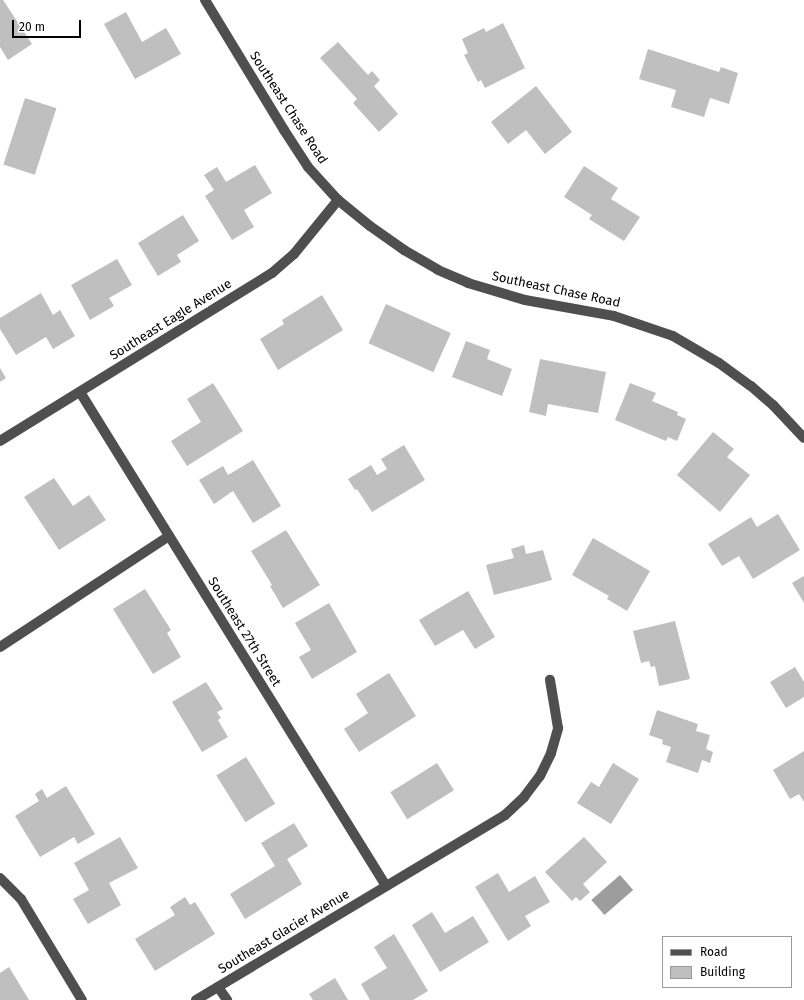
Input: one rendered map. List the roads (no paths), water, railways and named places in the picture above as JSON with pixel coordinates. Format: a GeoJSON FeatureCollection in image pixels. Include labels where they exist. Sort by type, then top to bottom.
{"type":"FeatureCollection","features":[{"type":"Feature","properties":{"kind":"street","name":"Southeast Chase Road"},"geometry":{"type":"LineString","coordinates":[[205,0],[308,167],[338,200],[370,226],[404,250],[438,270],[468,282],[525,300],[614,316],[673,336],[719,363],[751,386],[778,410],[804,438]]}},
{"type":"Feature","properties":{"kind":"street","name":"Southeast Eagle Avenue"},"geometry":{"type":"LineString","coordinates":[[0,441],[272,273],[294,254],[338,200]]}},
{"type":"Feature","properties":{"kind":"street","name":"Southeast 27th Street"},"geometry":{"type":"LineString","coordinates":[[80,392],[386,886]]}},
{"type":"Feature","properties":{"kind":"street"},"geometry":{"type":"LineString","coordinates":[[0,646],[169,536]]}},
{"type":"Feature","properties":{"kind":"street","name":"Southeast Glacier Avenue"},"geometry":{"type":"LineString","coordinates":[[196,1000],[505,815],[524,797],[540,776],[551,753],[558,728],[550,680]]}},
{"type":"Feature","properties":{"kind":"street"},"geometry":{"type":"LineString","coordinates":[[0,878],[21,899],[82,1000]]}},
{"type":"Feature","properties":{"kind":"street"},"geometry":{"type":"LineString","coordinates":[[218,987],[227,1000]]}}]}
